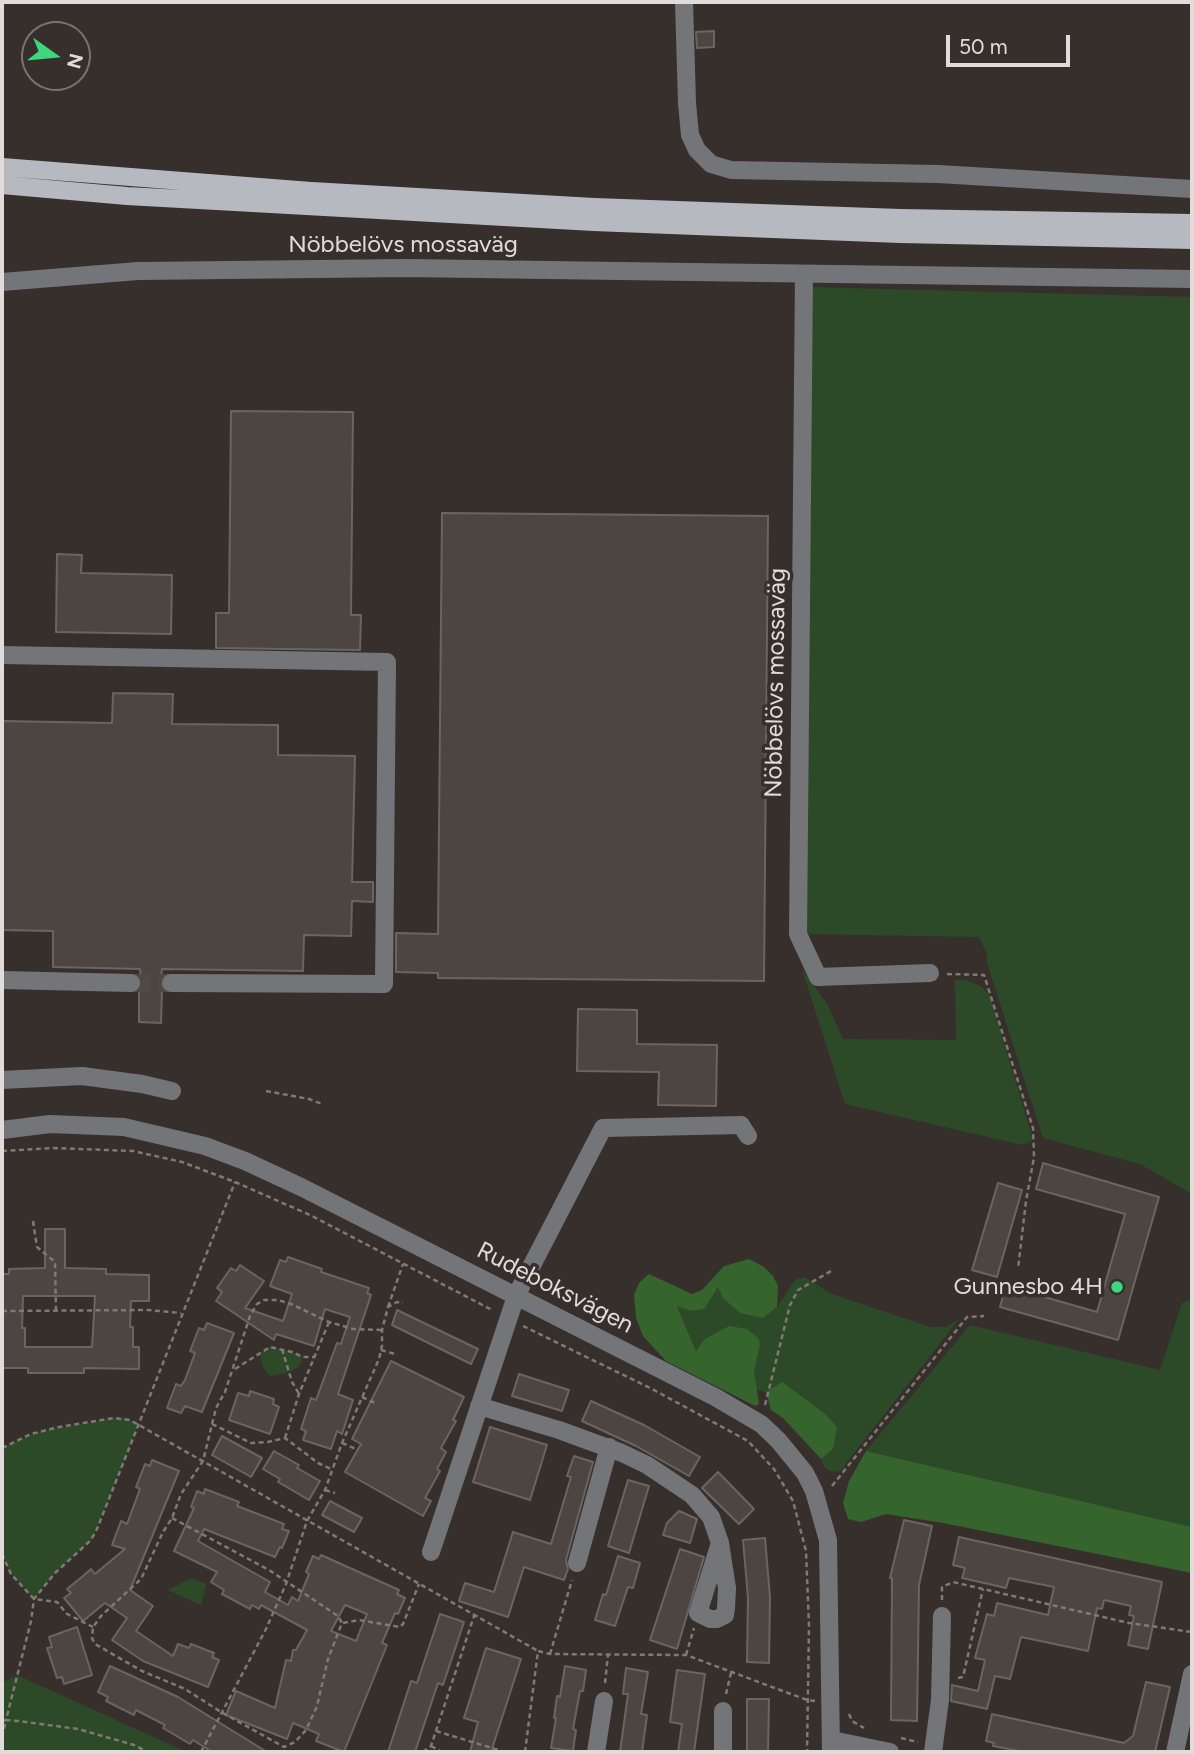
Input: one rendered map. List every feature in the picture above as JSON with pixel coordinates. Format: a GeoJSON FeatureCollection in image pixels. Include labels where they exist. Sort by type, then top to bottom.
{"type":"FeatureCollection","features":[{"type":"Feature","properties":{"kind":"main road"},"geometry":{"type":"LineString","coordinates":[[2,167],[337,193],[594,206],[900,218],[1192,223]]}},
{"type":"Feature","properties":{"kind":"main road"},"geometry":{"type":"LineString","coordinates":[[2,185],[127,196],[594,222],[900,234],[1192,240]]}},
{"type":"Feature","properties":{"kind":"street"},"geometry":{"type":"LineString","coordinates":[[684,2],[690,135],[697,150],[711,164],[731,170],[938,174],[1192,189]]}},
{"type":"Feature","properties":{"kind":"street","name":"Nöbbelövs mossaväg"},"geometry":{"type":"LineString","coordinates":[[2,282],[138,271],[419,268],[1192,279]]}},
{"type":"Feature","properties":{"kind":"street","name":"Nöbbelövs mossaväg"},"geometry":{"type":"LineString","coordinates":[[804,274],[798,934],[818,977],[930,973]]}},
{"type":"Feature","properties":{"kind":"street"},"geometry":{"type":"LineString","coordinates":[[2,655],[387,662],[384,984],[171,983]]}},
{"type":"Feature","properties":{"kind":"street"},"geometry":{"type":"LineString","coordinates":[[2,980],[131,983]]}},
{"type":"Feature","properties":{"kind":"street"},"geometry":{"type":"LineString","coordinates":[[2,1080],[82,1076],[172,1091]]}},
{"type":"Feature","properties":{"kind":"street","name":"Rudeboksvägen"},"geometry":{"type":"LineString","coordinates":[[2,1130],[50,1124],[124,1127],[205,1146],[301,1187],[715,1397],[761,1424],[791,1455],[814,1491],[828,1540],[832,1746],[887,1752]]}},
{"type":"Feature","properties":{"kind":"street"},"geometry":{"type":"LineString","coordinates":[[432,1552],[516,1297],[603,1128],[741,1125],[748,1136]]}},
{"type":"Feature","properties":{"kind":"street"},"geometry":{"type":"LineString","coordinates":[[479,1406],[609,1447],[647,1465],[692,1495],[710,1517],[720,1543],[727,1588],[725,1615],[710,1619],[698,1613],[720,1543]]}},
{"type":"Feature","properties":{"kind":"street"},"geometry":{"type":"LineString","coordinates":[[577,1563],[609,1447]]}},
{"type":"Feature","properties":{"kind":"street"},"geometry":{"type":"LineString","coordinates":[[933,1752],[940,1680],[942,1616]]}},
{"type":"Feature","properties":{"kind":"street"},"geometry":{"type":"LineString","coordinates":[[1175,1752],[1192,1674]]}},
{"type":"Feature","properties":{"kind":"street"},"geometry":{"type":"LineString","coordinates":[[596,1752],[604,1701]]}},
{"type":"Feature","properties":{"kind":"street"},"geometry":{"type":"LineString","coordinates":[[723,1711],[723,1752]]}},
{"type":"Feature","properties":{"kind":"path"},"geometry":{"type":"LineString","coordinates":[[930,973],[985,975],[1033,1129],[1034,1157],[1018,1269]]}},
{"type":"Feature","properties":{"kind":"path"},"geometry":{"type":"LineString","coordinates":[[266,1091],[322,1104]]}},
{"type":"Feature","properties":{"kind":"path"},"geometry":{"type":"LineString","coordinates":[[2,1151],[52,1148],[133,1151],[182,1162],[235,1182],[310,1215],[508,1319],[652,1389],[748,1441],[774,1469],[793,1501],[806,1551],[809,1626],[807,1752]]}},
{"type":"Feature","properties":{"kind":"path"},"geometry":{"type":"LineString","coordinates":[[2,1737],[34,1599],[55,1573],[91,1540],[235,1182]]}},
{"type":"Feature","properties":{"kind":"path"},"geometry":{"type":"LineString","coordinates":[[33,1221],[37,1247],[55,1262],[56,1311]]}},
{"type":"Feature","properties":{"kind":"path"},"geometry":{"type":"LineString","coordinates":[[201,1752],[266,1629],[286,1584],[307,1521],[325,1490],[381,1350],[382,1330],[403,1264]]}},
{"type":"Feature","properties":{"kind":"path"},"geometry":{"type":"LineString","coordinates":[[765,1412],[764,1400],[790,1305],[798,1290],[833,1270]]}},
{"type":"Feature","properties":{"kind":"path"},"geometry":{"type":"LineString","coordinates":[[342,1623],[328,1658],[317,1706],[306,1730],[295,1742],[284,1746],[221,1713],[185,1689],[142,1671],[95,1644],[92,1637],[93,1627],[101,1615],[141,1578],[172,1518],[181,1494],[203,1461],[216,1408],[233,1370],[250,1316],[257,1304],[264,1300],[291,1304],[329,1322],[353,1329],[382,1330]]}},
{"type":"Feature","properties":{"kind":"path"},"geometry":{"type":"LineString","coordinates":[[388,1307],[397,1302],[403,1303]]}},
{"type":"Feature","properties":{"kind":"path"},"geometry":{"type":"LineString","coordinates":[[2,1311],[148,1310],[181,1313]]}},
{"type":"Feature","properties":{"kind":"path"},"geometry":{"type":"LineString","coordinates":[[832,1486],[967,1317],[984,1316]]}},
{"type":"Feature","properties":{"kind":"path"},"geometry":{"type":"LineString","coordinates":[[285,1438],[299,1394],[329,1322]]}},
{"type":"Feature","properties":{"kind":"path"},"geometry":{"type":"LineString","coordinates":[[233,1370],[270,1347],[303,1357],[314,1357]]}},
{"type":"Feature","properties":{"kind":"path"},"geometry":{"type":"LineString","coordinates":[[282,1349],[292,1382],[299,1394]]}},
{"type":"Feature","properties":{"kind":"path"},"geometry":{"type":"LineString","coordinates":[[381,1350],[395,1354]]}},
{"type":"Feature","properties":{"kind":"path"},"geometry":{"type":"LineString","coordinates":[[362,1397],[375,1403]]}},
{"type":"Feature","properties":{"kind":"path"},"geometry":{"type":"LineString","coordinates":[[2,1448],[31,1434],[58,1427],[125,1418],[538,1651],[550,1654],[686,1655],[807,1700],[830,1702]]}},
{"type":"Feature","properties":{"kind":"path"},"geometry":{"type":"LineString","coordinates":[[212,1424],[251,1443],[285,1438]]}},
{"type":"Feature","properties":{"kind":"path"},"geometry":{"type":"LineString","coordinates":[[285,1438],[332,1470]]}},
{"type":"Feature","properties":{"kind":"path"},"geometry":{"type":"LineString","coordinates":[[342,1443],[356,1450]]}},
{"type":"Feature","properties":{"kind":"path"},"geometry":{"type":"LineString","coordinates":[[325,1490],[335,1493]]}},
{"type":"Feature","properties":{"kind":"path"},"geometry":{"type":"LineString","coordinates":[[172,1518],[268,1570],[338,1616],[342,1623]]}},
{"type":"Feature","properties":{"kind":"path"},"geometry":{"type":"LineString","coordinates":[[2,1554],[11,1574],[34,1599],[57,1602],[67,1614],[93,1627]]}},
{"type":"Feature","properties":{"kind":"path"},"geometry":{"type":"LineString","coordinates":[[550,1654],[577,1563]]}},
{"type":"Feature","properties":{"kind":"path"},"geometry":{"type":"LineString","coordinates":[[942,1616],[943,1587],[953,1582],[1129,1623],[1192,1632]]}},
{"type":"Feature","properties":{"kind":"path"},"geometry":{"type":"LineString","coordinates":[[342,1623],[359,1620],[400,1627],[404,1624],[419,1584]]}},
{"type":"Feature","properties":{"kind":"path"},"geometry":{"type":"LineString","coordinates":[[940,1680],[963,1677],[983,1589]]}},
{"type":"Feature","properties":{"kind":"path"},"geometry":{"type":"LineString","coordinates":[[686,1655],[698,1613]]}},
{"type":"Feature","properties":{"kind":"path"},"geometry":{"type":"LineString","coordinates":[[424,1752],[431,1746],[474,1616]]}},
{"type":"Feature","properties":{"kind":"path"},"geometry":{"type":"LineString","coordinates":[[525,1752],[538,1651]]}},
{"type":"Feature","properties":{"kind":"path"},"geometry":{"type":"LineString","coordinates":[[604,1701],[608,1654]]}},
{"type":"Feature","properties":{"kind":"path"},"geometry":{"type":"LineString","coordinates":[[723,1711],[731,1672]]}},
{"type":"Feature","properties":{"kind":"path"},"geometry":{"type":"LineString","coordinates":[[4,1721],[78,1729],[134,1745],[148,1752]]}},
{"type":"Feature","properties":{"kind":"path"},"geometry":{"type":"LineString","coordinates":[[436,1731],[505,1752]]}},
{"type":"Feature","properties":{"kind":"path"},"geometry":{"type":"LineString","coordinates":[[431,1746],[442,1752]]}},
{"type":"Feature","properties":{"kind":"green space"},"geometry":{"type":"Polygon","coordinates":[[[809,287],[1192,297],[1192,1194],[1140,1164],[1043,1138],[987,963],[987,954],[979,937],[804,934],[809,287]]]}},
{"type":"Feature","properties":{"kind":"green space"},"geometry":{"type":"Polygon","coordinates":[[[802,969],[827,1004],[843,1039],[956,1040],[955,980],[966,980],[982,987],[990,996],[1033,1140],[1023,1145],[845,1104],[802,969]]]}},
{"type":"Feature","properties":{"kind":"green space"},"geometry":{"type":"Polygon","coordinates":[[[749,1259],[764,1267],[778,1286],[777,1307],[763,1318],[740,1313],[723,1298],[718,1287],[704,1309],[691,1311],[677,1306],[696,1351],[705,1339],[729,1326],[747,1329],[759,1339],[754,1371],[759,1404],[755,1406],[666,1361],[643,1336],[636,1318],[634,1295],[639,1283],[649,1274],[692,1294],[702,1290],[724,1266],[749,1259]]]}},
{"type":"Feature","properties":{"kind":"green space"},"geometry":{"type":"Polygon","coordinates":[[[804,1277],[832,1294],[930,1327],[946,1327],[959,1319],[840,1471],[832,1472],[824,1467],[821,1459],[833,1449],[803,1399],[782,1383],[766,1392],[756,1390],[754,1370],[760,1345],[696,1351],[677,1305],[691,1311],[718,1287],[763,1318],[777,1307],[795,1280],[804,1277]]]}},
{"type":"Feature","properties":{"kind":"green space"},"geometry":{"type":"Polygon","coordinates":[[[1192,1299],[1192,1527],[866,1451],[970,1325],[1160,1370],[1182,1303],[1192,1299]]]}},
{"type":"Feature","properties":{"kind":"green space"},"geometry":{"type":"Polygon","coordinates":[[[270,1347],[303,1357],[298,1367],[290,1372],[270,1376],[263,1367],[260,1353],[270,1347]]]}},
{"type":"Feature","properties":{"kind":"green space"},"geometry":{"type":"Polygon","coordinates":[[[782,1382],[824,1413],[837,1427],[833,1449],[821,1459],[783,1418],[771,1410],[766,1392],[782,1382]]]}},
{"type":"Feature","properties":{"kind":"green space"},"geometry":{"type":"Polygon","coordinates":[[[125,1418],[139,1424],[97,1529],[91,1540],[55,1573],[34,1599],[11,1574],[2,1554],[2,1448],[37,1432],[125,1418]]]}},
{"type":"Feature","properties":{"kind":"green space"},"geometry":{"type":"Polygon","coordinates":[[[866,1451],[1192,1527],[1192,1573],[886,1514],[861,1522],[848,1519],[843,1503],[849,1481],[866,1451]]]}},
{"type":"Feature","properties":{"kind":"green space"},"geometry":{"type":"Polygon","coordinates":[[[192,1578],[206,1584],[201,1605],[168,1590],[192,1578]]]}},
{"type":"Feature","properties":{"kind":"green space"},"geometry":{"type":"Polygon","coordinates":[[[17,1675],[185,1752],[2,1752],[2,1683],[17,1675]]]}},
{"type":"Feature","properties":{"kind":"building"},"geometry":{"type":"Polygon","coordinates":[[[714,31],[714,47],[697,48],[696,32],[714,31]]]}},
{"type":"Feature","properties":{"kind":"building"},"geometry":{"type":"Polygon","coordinates":[[[231,411],[353,412],[351,615],[361,615],[360,650],[216,648],[216,613],[229,613],[231,411]]]}},
{"type":"Feature","properties":{"kind":"building"},"geometry":{"type":"Polygon","coordinates":[[[442,513],[768,516],[764,981],[438,978],[438,973],[396,972],[396,933],[438,934],[442,513]]]}},
{"type":"Feature","properties":{"kind":"building"},"geometry":{"type":"Polygon","coordinates":[[[57,554],[82,555],[81,573],[172,575],[171,634],[56,632],[57,554]]]}},
{"type":"Feature","properties":{"kind":"building"},"geometry":{"type":"Polygon","coordinates":[[[113,693],[173,694],[172,724],[278,725],[278,755],[355,756],[352,882],[373,882],[373,902],[352,901],[351,936],[304,935],[303,971],[162,969],[161,1023],[139,1022],[139,990],[142,984],[140,969],[53,967],[53,931],[2,930],[2,721],[112,723],[113,693]]]}},
{"type":"Feature","properties":{"kind":"building"},"geometry":{"type":"Polygon","coordinates":[[[578,1009],[637,1010],[637,1044],[717,1045],[716,1106],[658,1105],[659,1072],[577,1071],[578,1009]]]}},
{"type":"Feature","properties":{"kind":"building"},"geometry":{"type":"Polygon","coordinates":[[[1043,1163],[1159,1197],[1118,1340],[1000,1307],[1006,1286],[1097,1312],[1125,1214],[1036,1189],[1043,1163]]]}},
{"type":"Feature","properties":{"kind":"building"},"geometry":{"type":"Polygon","coordinates":[[[998,1183],[1022,1190],[997,1277],[972,1270],[998,1183]]]}},
{"type":"Feature","properties":{"kind":"building"},"geometry":{"type":"Polygon","coordinates":[[[45,1229],[65,1229],[65,1268],[106,1269],[106,1274],[149,1275],[149,1301],[131,1301],[130,1327],[133,1327],[133,1347],[139,1347],[139,1369],[84,1368],[84,1373],[28,1373],[28,1368],[2,1368],[2,1274],[9,1274],[9,1269],[45,1268],[45,1229]],[[23,1296],[22,1328],[25,1328],[25,1347],[92,1347],[95,1296],[23,1296]]]}},
{"type":"Feature","properties":{"kind":"building"},"geometry":{"type":"Polygon","coordinates":[[[288,1257],[322,1269],[321,1272],[369,1288],[367,1293],[371,1295],[338,1394],[353,1400],[342,1434],[337,1431],[331,1449],[303,1440],[306,1431],[301,1429],[311,1398],[316,1400],[337,1343],[341,1344],[350,1317],[325,1309],[314,1346],[276,1334],[274,1340],[216,1301],[222,1292],[217,1288],[231,1268],[236,1271],[240,1265],[264,1281],[245,1308],[283,1321],[292,1294],[270,1286],[280,1260],[286,1262],[288,1257]]]}},
{"type":"Feature","properties":{"kind":"building"},"geometry":{"type":"Polygon","coordinates":[[[397,1310],[478,1349],[471,1364],[392,1325],[397,1310]]]}},
{"type":"Feature","properties":{"kind":"building"},"geometry":{"type":"Polygon","coordinates":[[[207,1323],[234,1333],[202,1412],[185,1406],[181,1413],[167,1408],[176,1384],[181,1386],[185,1380],[195,1353],[190,1351],[199,1328],[204,1330],[207,1323]]]}},
{"type":"Feature","properties":{"kind":"building"},"geometry":{"type":"Polygon","coordinates":[[[391,1361],[464,1397],[453,1420],[456,1421],[441,1448],[446,1452],[437,1469],[440,1471],[425,1498],[431,1501],[423,1516],[345,1472],[361,1444],[352,1439],[391,1361]]]}},
{"type":"Feature","properties":{"kind":"building"},"geometry":{"type":"Polygon","coordinates":[[[519,1374],[569,1390],[562,1411],[512,1396],[519,1374]]]}},
{"type":"Feature","properties":{"kind":"building"},"geometry":{"type":"Polygon","coordinates":[[[250,1391],[274,1399],[273,1404],[279,1407],[270,1434],[229,1420],[238,1393],[249,1396],[250,1391]]]}},
{"type":"Feature","properties":{"kind":"building"},"geometry":{"type":"Polygon","coordinates":[[[591,1401],[644,1425],[700,1457],[689,1476],[636,1446],[582,1421],[591,1401]]]}},
{"type":"Feature","properties":{"kind":"building"},"geometry":{"type":"Polygon","coordinates":[[[490,1427],[547,1445],[530,1500],[473,1482],[490,1427]]]}},
{"type":"Feature","properties":{"kind":"building"},"geometry":{"type":"Polygon","coordinates":[[[222,1436],[262,1458],[251,1477],[212,1455],[222,1436]]]}},
{"type":"Feature","properties":{"kind":"building"},"geometry":{"type":"Polygon","coordinates":[[[274,1451],[320,1481],[309,1500],[278,1482],[280,1479],[263,1469],[274,1451]]]}},
{"type":"Feature","properties":{"kind":"building"},"geometry":{"type":"Polygon","coordinates":[[[574,1456],[593,1462],[566,1560],[568,1569],[564,1580],[524,1567],[508,1617],[459,1601],[465,1583],[494,1592],[513,1532],[551,1544],[571,1477],[567,1476],[574,1456]]]}},
{"type":"Feature","properties":{"kind":"building"},"geometry":{"type":"Polygon","coordinates":[[[152,1460],[179,1471],[130,1590],[153,1606],[136,1631],[173,1656],[178,1644],[189,1648],[191,1644],[214,1653],[212,1657],[219,1660],[208,1687],[143,1661],[112,1640],[127,1618],[105,1603],[83,1621],[64,1598],[71,1593],[67,1589],[91,1569],[95,1574],[125,1549],[112,1545],[121,1521],[127,1524],[140,1489],[136,1487],[145,1464],[150,1466],[152,1460]]]}},
{"type":"Feature","properties":{"kind":"building"},"geometry":{"type":"Polygon","coordinates":[[[718,1472],[754,1509],[739,1524],[702,1488],[718,1472]]]}},
{"type":"Feature","properties":{"kind":"building"},"geometry":{"type":"Polygon","coordinates":[[[628,1480],[649,1486],[629,1553],[608,1546],[628,1480]]]}},
{"type":"Feature","properties":{"kind":"building"},"geometry":{"type":"Polygon","coordinates":[[[205,1489],[239,1502],[237,1506],[284,1524],[282,1529],[289,1531],[275,1557],[204,1529],[198,1541],[270,1582],[265,1592],[288,1605],[292,1597],[298,1601],[313,1556],[319,1559],[321,1555],[399,1590],[397,1594],[405,1598],[382,1643],[387,1645],[344,1752],[316,1741],[319,1734],[293,1723],[287,1739],[226,1715],[236,1691],[275,1708],[286,1660],[291,1661],[293,1650],[296,1650],[307,1630],[261,1605],[259,1609],[252,1605],[250,1609],[222,1594],[224,1590],[211,1582],[217,1572],[174,1551],[194,1508],[191,1507],[197,1491],[204,1494],[205,1489]],[[345,1605],[331,1631],[356,1641],[367,1614],[345,1605]]]}},
{"type":"Feature","properties":{"kind":"building"},"geometry":{"type":"Polygon","coordinates":[[[330,1501],[362,1518],[354,1532],[322,1515],[330,1501]]]}},
{"type":"Feature","properties":{"kind":"building"},"geometry":{"type":"Polygon","coordinates":[[[679,1511],[697,1519],[690,1543],[663,1535],[667,1523],[679,1511]]]}},
{"type":"Feature","properties":{"kind":"building"},"geometry":{"type":"Polygon","coordinates":[[[904,1520],[932,1526],[919,1585],[917,1721],[891,1720],[890,1578],[904,1520]]]}},
{"type":"Feature","properties":{"kind":"building"},"geometry":{"type":"Polygon","coordinates":[[[959,1537],[1162,1582],[1148,1649],[1128,1645],[1134,1616],[1129,1615],[1131,1606],[1104,1600],[1102,1609],[1097,1608],[1088,1651],[1021,1637],[1010,1679],[995,1676],[987,1709],[951,1701],[952,1685],[978,1691],[985,1660],[975,1658],[987,1614],[994,1616],[997,1603],[1048,1615],[1054,1587],[1009,1578],[1006,1588],[962,1578],[965,1568],[953,1565],[959,1537]]]}},
{"type":"Feature","properties":{"kind":"building"},"geometry":{"type":"Polygon","coordinates":[[[765,1538],[770,1597],[769,1663],[747,1662],[748,1598],[743,1540],[765,1538]]]}},
{"type":"Feature","properties":{"kind":"building"},"geometry":{"type":"Polygon","coordinates":[[[680,1549],[704,1557],[677,1649],[650,1640],[680,1549]]]}},
{"type":"Feature","properties":{"kind":"building"},"geometry":{"type":"Polygon","coordinates":[[[618,1556],[640,1563],[633,1588],[628,1587],[615,1626],[595,1620],[618,1556]]]}},
{"type":"Feature","properties":{"kind":"building"},"geometry":{"type":"Polygon","coordinates":[[[440,1614],[464,1622],[443,1685],[438,1683],[415,1752],[388,1752],[411,1681],[417,1683],[440,1614]]]}},
{"type":"Feature","properties":{"kind":"building"},"geometry":{"type":"Polygon","coordinates":[[[77,1627],[92,1675],[64,1684],[62,1677],[57,1678],[47,1648],[52,1647],[49,1637],[77,1627]]]}},
{"type":"Feature","properties":{"kind":"building"},"geometry":{"type":"Polygon","coordinates":[[[486,1648],[521,1659],[491,1752],[470,1752],[478,1722],[464,1718],[486,1648]]]}},
{"type":"Feature","properties":{"kind":"building"},"geometry":{"type":"Polygon","coordinates":[[[110,1666],[178,1697],[267,1752],[212,1752],[193,1740],[190,1744],[163,1728],[165,1725],[136,1710],[134,1715],[106,1701],[108,1697],[98,1692],[110,1666]]]}},
{"type":"Feature","properties":{"kind":"building"},"geometry":{"type":"Polygon","coordinates":[[[565,1666],[586,1670],[573,1729],[576,1730],[573,1751],[551,1748],[557,1696],[560,1697],[565,1666]]]}},
{"type":"Feature","properties":{"kind":"building"},"geometry":{"type":"Polygon","coordinates":[[[626,1668],[648,1672],[641,1714],[647,1715],[642,1752],[620,1752],[628,1694],[623,1694],[626,1668]]]}},
{"type":"Feature","properties":{"kind":"building"},"geometry":{"type":"Polygon","coordinates":[[[677,1670],[705,1674],[694,1752],[678,1752],[682,1724],[670,1722],[677,1670]]]}},
{"type":"Feature","properties":{"kind":"building"},"geometry":{"type":"Polygon","coordinates":[[[1146,1682],[1170,1687],[1155,1752],[1024,1752],[993,1746],[994,1743],[986,1741],[992,1714],[1124,1743],[1133,1736],[1146,1682]]]}},
{"type":"Feature","properties":{"kind":"building"},"geometry":{"type":"Polygon","coordinates":[[[747,1699],[769,1699],[768,1752],[747,1752],[747,1699]]]}},
{"type":"Feature","properties":{"kind":"tunnel"},"geometry":{"type":"LineString","coordinates":[[131,983],[171,983]]}},
{"type":"Feature","properties":{"kind":"place","name":"Gunnesbo 4H"},"geometry":{"type":"Point","coordinates":[1117,1287]}}]}
